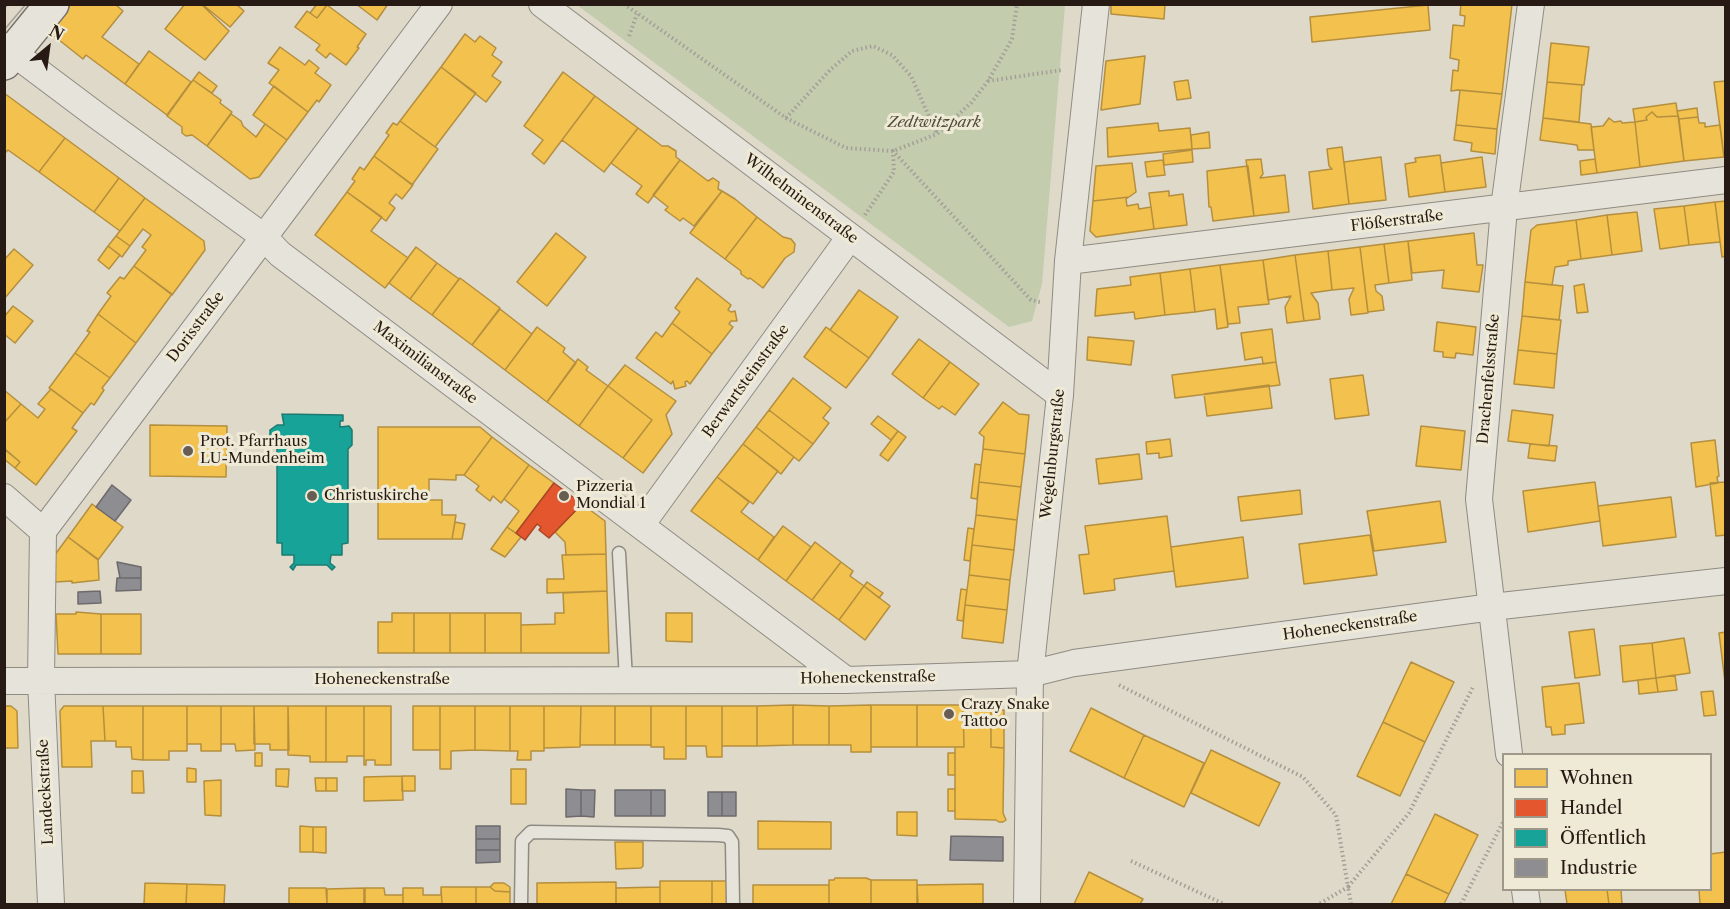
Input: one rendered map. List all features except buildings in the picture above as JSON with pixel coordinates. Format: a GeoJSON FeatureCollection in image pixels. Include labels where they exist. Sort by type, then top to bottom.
{"type":"FeatureCollection","features":[{"type":"Feature","properties":{"kind":"street"},"geometry":{"type":"LineString","coordinates":[[7,54],[52,4]]}},
{"type":"Feature","properties":{"kind":"street","name":"Dorisstraße"},"geometry":{"type":"LineString","coordinates":[[43,531],[440,4]]}},
{"type":"Feature","properties":{"kind":"street","name":"Wilhelminenstraße"},"geometry":{"type":"LineString","coordinates":[[542,4],[1060,395]]}},
{"type":"Feature","properties":{"kind":"street","name":"Wegelnburgstraße"},"geometry":{"type":"LineString","coordinates":[[1027,904],[1030,674],[1060,395],[1068,261],[1096,4]]}},
{"type":"Feature","properties":{"kind":"street","name":"Drachenfelsstraße"},"geometry":{"type":"LineString","coordinates":[[1509,753],[1494,644],[1492,607],[1479,499],[1504,208],[1531,4]]}},
{"type":"Feature","properties":{"kind":"street","name":"Maximilianstraße"},"geometry":{"type":"LineString","coordinates":[[7,54],[96,115],[264,237],[280,254],[846,680]]}},
{"type":"Feature","properties":{"kind":"street","name":"Flößerstraße"},"geometry":{"type":"LineString","coordinates":[[1068,261],[1725,180]]}},
{"type":"Feature","properties":{"kind":"street","name":"Berwartsteinstraße"},"geometry":{"type":"LineString","coordinates":[[641,525],[850,237]]}},
{"type":"Feature","properties":{"kind":"street"},"geometry":{"type":"LineString","coordinates":[[4,497],[43,531],[41,680]]}},
{"type":"Feature","properties":{"kind":"street","name":"Hoheneckenstraße"},"geometry":{"type":"LineString","coordinates":[[4,681],[846,680],[1030,674],[1074,663],[1492,607],[1725,581]]}},
{"type":"Feature","properties":{"kind":"street","name":"Landeckstraße"},"geometry":{"type":"LineString","coordinates":[[41,680],[51,904]]}},
{"type":"Feature","properties":{"kind":"lane"},"geometry":{"type":"LineString","coordinates":[[619,553],[626,680]]}},
{"type":"Feature","properties":{"kind":"lane"},"geometry":{"type":"LineString","coordinates":[[521,904],[522,841],[531,832],[728,837],[732,842],[733,904]]}},
{"type":"Feature","properties":{"kind":"path"},"geometry":{"type":"LineString","coordinates":[[624,4],[786,118],[846,148],[893,151],[937,135],[971,103],[988,81],[1012,39],[1017,4]]}},
{"type":"Feature","properties":{"kind":"path"},"geometry":{"type":"LineString","coordinates":[[786,118],[830,70],[852,51],[873,46],[892,55],[911,76],[937,135]]}},
{"type":"Feature","properties":{"kind":"path"},"geometry":{"type":"LineString","coordinates":[[988,81],[1090,66]]}},
{"type":"Feature","properties":{"kind":"path"},"geometry":{"type":"LineString","coordinates":[[850,237],[894,172],[893,151]]}},
{"type":"Feature","properties":{"kind":"path"},"geometry":{"type":"LineString","coordinates":[[893,151],[1031,300],[1065,305]]}},
{"type":"Feature","properties":{"kind":"path"},"geometry":{"type":"LineString","coordinates":[[1116,683],[1303,777],[1335,816],[1351,904]]}},
{"type":"Feature","properties":{"kind":"path"},"geometry":{"type":"LineString","coordinates":[[1319,904],[1348,887],[1409,813],[1473,686]]}},
{"type":"Feature","properties":{"kind":"path"},"geometry":{"type":"LineString","coordinates":[[1461,904],[1502,822]]}},
{"type":"Feature","properties":{"kind":"path"},"geometry":{"type":"LineString","coordinates":[[1131,861],[1224,904]]}},
{"type":"Feature","properties":{"kind":"green space","name":"Zedtwitzpark"},"geometry":{"type":"Polygon","coordinates":[[[577,5],[1065,5],[1042,284],[1032,321],[1009,327],[577,5]]]}},
{"type":"Feature","properties":{"kind":"tram line"},"geometry":{"type":"LineString","coordinates":[[4,9],[8,4]]}},
{"type":"Feature","properties":{"kind":"tram line"},"geometry":{"type":"LineString","coordinates":[[4,30],[26,4]]}},
{"type":"Feature","properties":{"kind":"place","name":"Prot. Pfarrhaus LU-Mundenheim"},"geometry":{"type":"Point","coordinates":[188,451]}},
{"type":"Feature","properties":{"kind":"place","name":"Christuskirche"},"geometry":{"type":"Point","coordinates":[312,496]}},
{"type":"Feature","properties":{"kind":"place","name":"Pizzeria Mondial 1"},"geometry":{"type":"Point","coordinates":[564,496]}},
{"type":"Feature","properties":{"kind":"place","name":"Crazy Snake Tattoo"},"geometry":{"type":"Point","coordinates":[949,714]}}]}
